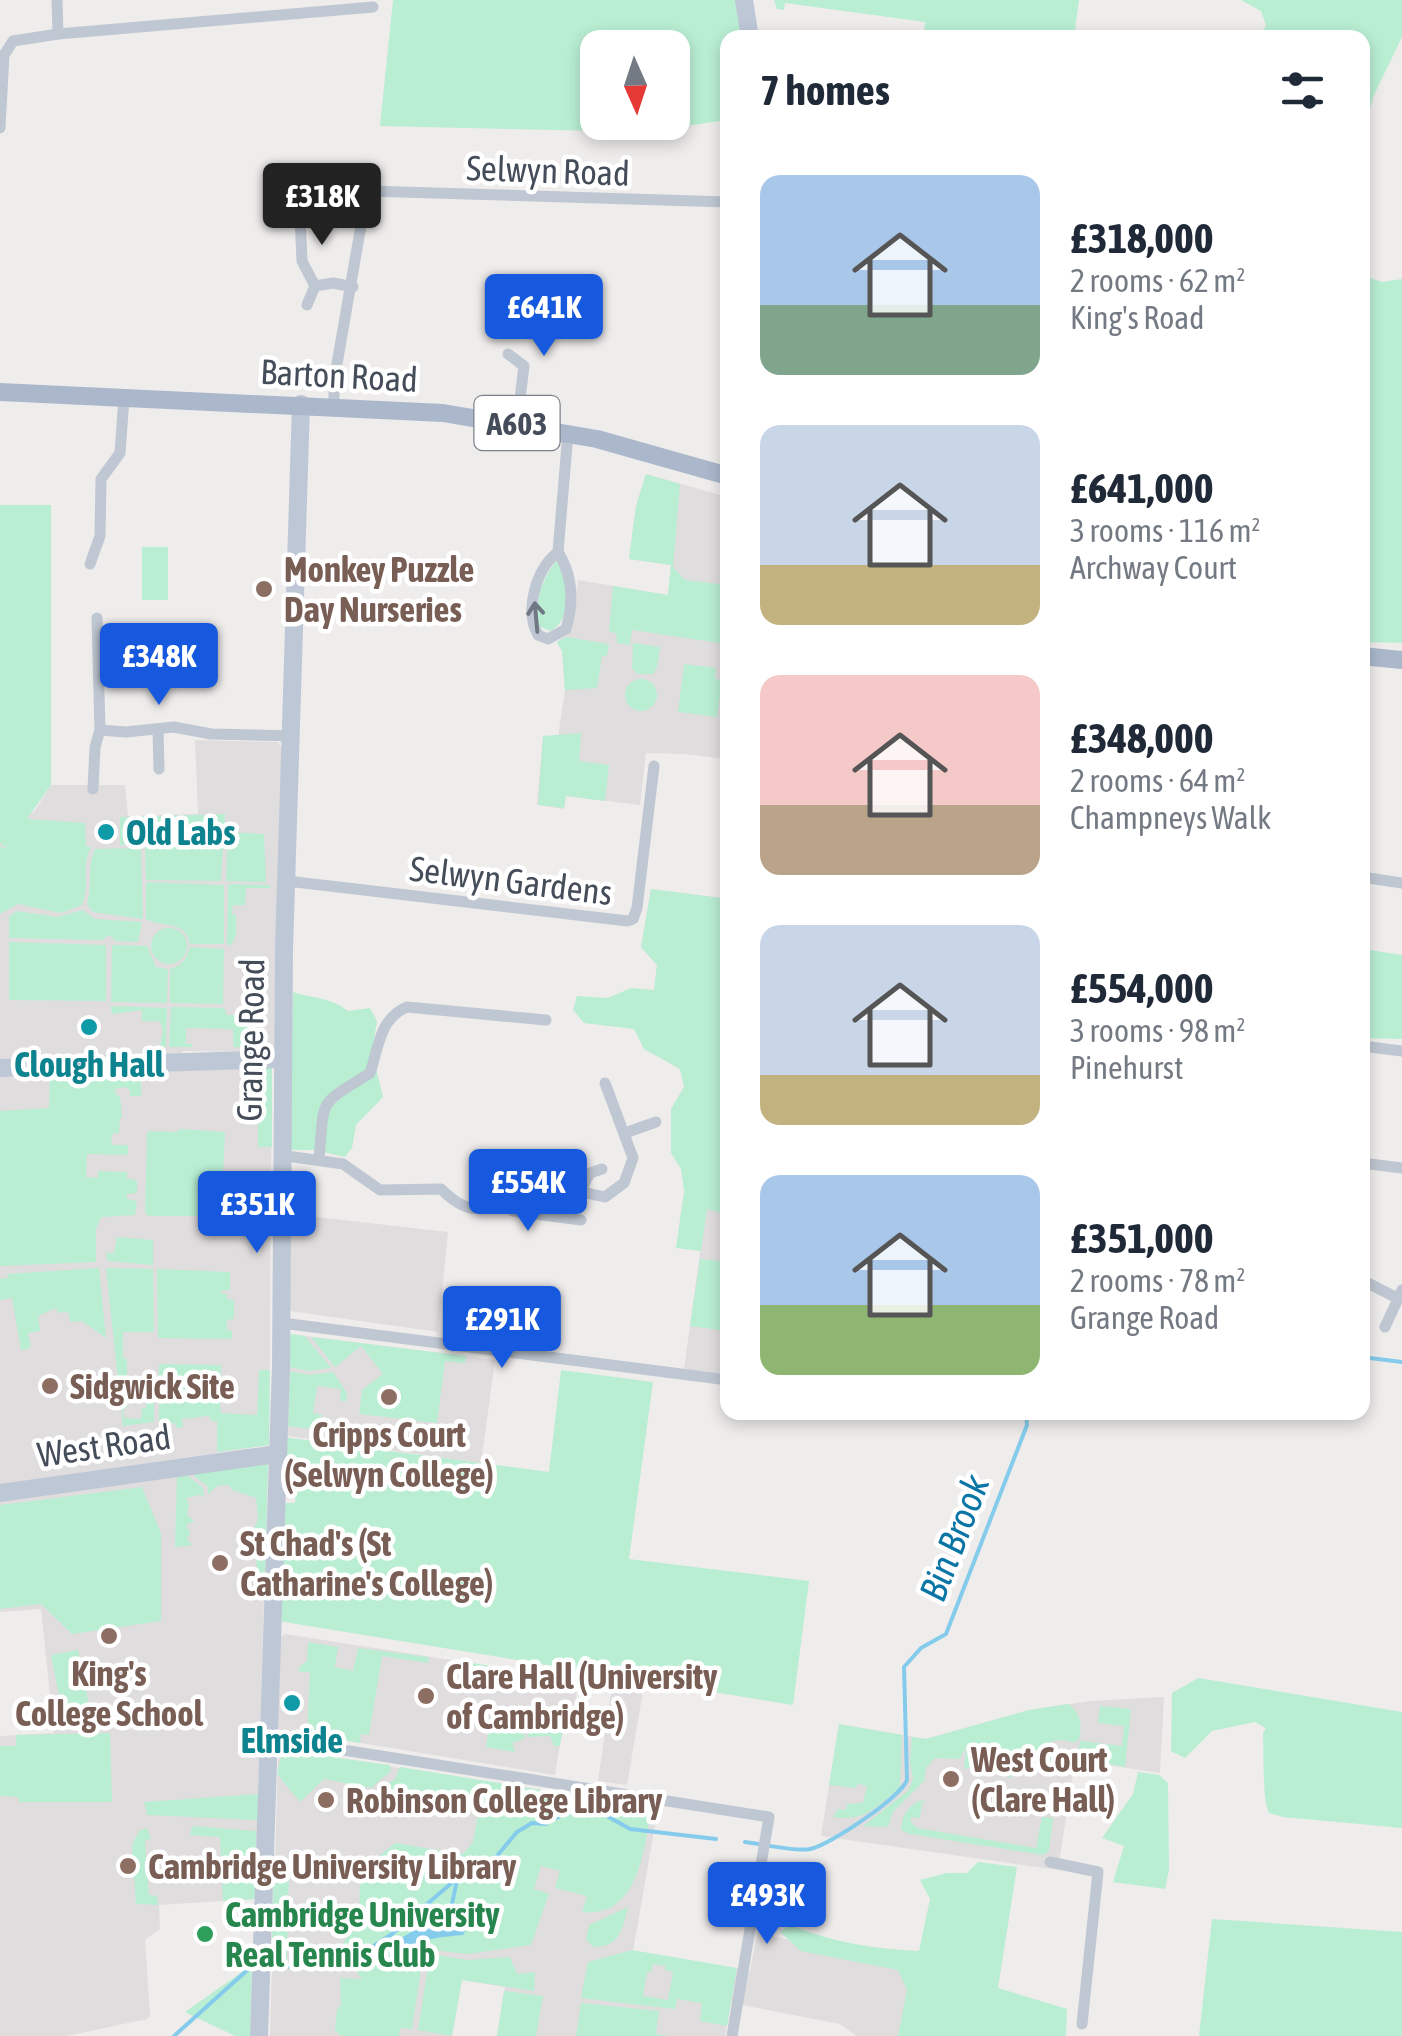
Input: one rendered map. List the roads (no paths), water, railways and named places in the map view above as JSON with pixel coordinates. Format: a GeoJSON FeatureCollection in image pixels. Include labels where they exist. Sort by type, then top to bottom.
{"type":"FeatureCollection","features":[{"type":"Feature","properties":{"kind":"main road","name":"Barton Road"},"geometry":{"type":"LineString","coordinates":[[0,392],[443,413],[568,433],[656,463],[720,475]]}},
{"type":"Feature","properties":{"kind":"main road"},"geometry":{"type":"LineString","coordinates":[[1370,657],[1402,660]]}},
{"type":"Feature","properties":{"kind":"street"},"geometry":{"type":"LineString","coordinates":[[58,0],[58,34]]}},
{"type":"Feature","properties":{"kind":"street"},"geometry":{"type":"LineString","coordinates":[[744,0],[749,30]]}},
{"type":"Feature","properties":{"kind":"street"},"geometry":{"type":"LineString","coordinates":[[0,128],[4,55],[13,41],[373,7]]}},
{"type":"Feature","properties":{"kind":"street","name":"Selwyn Road"},"geometry":{"type":"LineString","coordinates":[[352,286],[367,191],[720,202]]}},
{"type":"Feature","properties":{"kind":"street"},"geometry":{"type":"LineString","coordinates":[[300,217],[302,261],[315,286]]}},
{"type":"Feature","properties":{"kind":"street"},"geometry":{"type":"LineString","coordinates":[[315,286],[352,286],[334,381],[334,406]]}},
{"type":"Feature","properties":{"kind":"street"},"geometry":{"type":"LineString","coordinates":[[306,305],[315,286]]}},
{"type":"Feature","properties":{"kind":"street"},"geometry":{"type":"LineString","coordinates":[[508,354],[524,366],[517,423]]}},
{"type":"Feature","properties":{"kind":"street"},"geometry":{"type":"LineString","coordinates":[[90,564],[100,536],[102,478],[121,451],[124,398]]}},
{"type":"Feature","properties":{"kind":"street","name":"Grange Road"},"geometry":{"type":"LineString","coordinates":[[259,2036],[282,1323],[280,1155],[300,404]]}},
{"type":"Feature","properties":{"kind":"street"},"geometry":{"type":"LineString","coordinates":[[558,552],[540,572],[532,614],[538,635],[548,640],[566,630],[570,615],[568,568],[558,552],[568,433]]}},
{"type":"Feature","properties":{"kind":"street"},"geometry":{"type":"LineString","coordinates":[[93,789],[93,760],[100,730],[97,618]]}},
{"type":"Feature","properties":{"kind":"street"},"geometry":{"type":"LineString","coordinates":[[100,730],[174,728],[210,734],[292,736]]}},
{"type":"Feature","properties":{"kind":"street"},"geometry":{"type":"LineString","coordinates":[[158,730],[158,769]]}},
{"type":"Feature","properties":{"kind":"street","name":"Selwyn Gardens"},"geometry":{"type":"LineString","coordinates":[[287,881],[628,921],[637,908],[654,766]]}},
{"type":"Feature","properties":{"kind":"street"},"geometry":{"type":"LineString","coordinates":[[1370,878],[1402,883]]}},
{"type":"Feature","properties":{"kind":"street"},"geometry":{"type":"LineString","coordinates":[[319,1158],[328,1098],[370,1073],[381,1032],[394,1013],[407,1007],[546,1020]]}},
{"type":"Feature","properties":{"kind":"street"},"geometry":{"type":"LineString","coordinates":[[1370,1047],[1402,1051]]}},
{"type":"Feature","properties":{"kind":"street"},"geometry":{"type":"LineString","coordinates":[[0,1068],[282,1060]]}},
{"type":"Feature","properties":{"kind":"street"},"geometry":{"type":"LineString","coordinates":[[280,1155],[343,1164],[380,1190],[440,1190],[463,1209],[472,1210],[514,1190],[535,1187],[605,1196],[624,1183],[633,1158],[605,1083]]}},
{"type":"Feature","properties":{"kind":"street"},"geometry":{"type":"LineString","coordinates":[[624,1133],[656,1122]]}},
{"type":"Feature","properties":{"kind":"street"},"geometry":{"type":"LineString","coordinates":[[1370,1164],[1402,1168]]}},
{"type":"Feature","properties":{"kind":"street"},"geometry":{"type":"LineString","coordinates":[[580,1192],[590,1173],[602,1170]]}},
{"type":"Feature","properties":{"kind":"street"},"geometry":{"type":"LineString","coordinates":[[502,1198],[512,1211],[581,1220]]}},
{"type":"Feature","properties":{"kind":"street"},"geometry":{"type":"LineString","coordinates":[[1370,1283],[1400,1294],[1385,1327]]}},
{"type":"Feature","properties":{"kind":"street"},"geometry":{"type":"LineString","coordinates":[[282,1323],[720,1379]]}},
{"type":"Feature","properties":{"kind":"street","name":"West Road"},"geometry":{"type":"LineString","coordinates":[[0,1493],[277,1454]]}},
{"type":"Feature","properties":{"kind":"street"},"geometry":{"type":"LineString","coordinates":[[267,1738],[769,1817],[732,2036]]}},
{"type":"Feature","properties":{"kind":"street"},"geometry":{"type":"LineString","coordinates":[[1050,1862],[1098,1872],[1082,2024]]}},
{"type":"Feature","properties":{"kind":"water"},"geometry":{"type":"Polygon","coordinates":[[[462,1904],[460,1917],[470,1922],[463,1935],[428,1940],[411,1951],[394,1943],[440,1915],[441,1906],[462,1904]]]}},
{"type":"Feature","properties":{"kind":"waterway"},"geometry":{"type":"LineString","coordinates":[[1370,1358],[1402,1362]]}},
{"type":"Feature","properties":{"kind":"waterway","name":"Bin Brook"},"geometry":{"type":"LineString","coordinates":[[745,1842],[796,1849],[820,1846],[848,1830],[902,1788],[907,1780],[904,1667],[921,1648],[946,1634],[1027,1420]]}},
{"type":"Feature","properties":{"kind":"waterway","name":"Bin Brook"},"geometry":{"type":"LineString","coordinates":[[340,1968],[392,1934],[454,1881],[491,1863],[517,1832],[532,1823],[545,1824],[567,1812],[598,1811],[630,1829],[716,1839]]}},
{"type":"Feature","properties":{"kind":"waterway"},"geometry":{"type":"LineString","coordinates":[[452,1904],[457,1880]]}},
{"type":"Feature","properties":{"kind":"waterway","name":"Bin Brook"},"geometry":{"type":"LineString","coordinates":[[174,2036],[253,1965]]}},
{"type":"Feature","properties":{"kind":"waterway","name":"Bin Brook"},"geometry":{"type":"LineString","coordinates":[[267,1965],[288,1967]]}},
{"type":"Feature","properties":{"kind":"place","name":"Monkey Puzzle Day Nurseries"},"geometry":{"type":"Point","coordinates":[264,589]}},
{"type":"Feature","properties":{"kind":"place","name":"Old Labs"},"geometry":{"type":"Point","coordinates":[106,832]}},
{"type":"Feature","properties":{"kind":"place","name":"Clough Hall"},"geometry":{"type":"Point","coordinates":[89,1027]}},
{"type":"Feature","properties":{"kind":"place","name":"Sidgwick Site"},"geometry":{"type":"Point","coordinates":[50,1386]}},
{"type":"Feature","properties":{"kind":"place","name":"Cripps Court (Selwyn College)"},"geometry":{"type":"Point","coordinates":[389,1397]}},
{"type":"Feature","properties":{"kind":"place","name":"St Chad's (St Catharine's College)"},"geometry":{"type":"Point","coordinates":[220,1563]}},
{"type":"Feature","properties":{"kind":"place","name":"King's College School"},"geometry":{"type":"Point","coordinates":[109,1636]}},
{"type":"Feature","properties":{"kind":"place","name":"Clare Hall (University of Cambridge)"},"geometry":{"type":"Point","coordinates":[426,1696]}},
{"type":"Feature","properties":{"kind":"place","name":"Elmside"},"geometry":{"type":"Point","coordinates":[292,1703]}},
{"type":"Feature","properties":{"kind":"place","name":"West Court (Clare Hall)"},"geometry":{"type":"Point","coordinates":[951,1779]}},
{"type":"Feature","properties":{"kind":"place","name":"Robinson College Library"},"geometry":{"type":"Point","coordinates":[326,1800]}},
{"type":"Feature","properties":{"kind":"place","name":"Cambridge University Library"},"geometry":{"type":"Point","coordinates":[128,1866]}},
{"type":"Feature","properties":{"kind":"place","name":"Cambridge University Real Tennis Club"},"geometry":{"type":"Point","coordinates":[205,1934]}}]}
